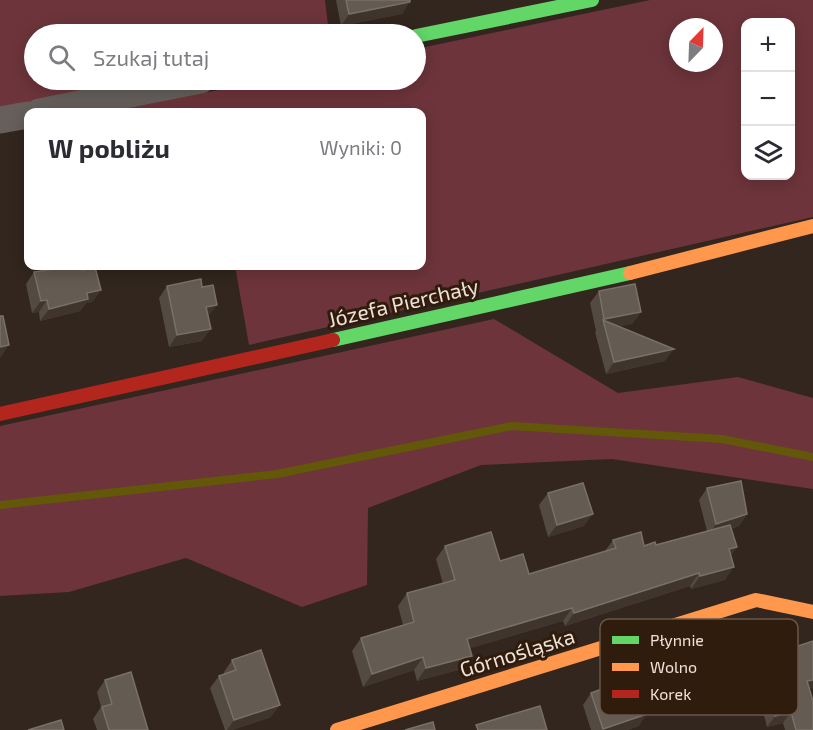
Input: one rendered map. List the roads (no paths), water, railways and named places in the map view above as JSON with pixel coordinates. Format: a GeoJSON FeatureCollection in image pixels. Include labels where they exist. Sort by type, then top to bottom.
{"type":"FeatureCollection","features":[{"type":"Feature","properties":{"kind":"street"},"geometry":{"type":"LineString","coordinates":[[426,34],[592,0]]}},
{"type":"Feature","properties":{"kind":"street"},"geometry":{"type":"LineString","coordinates":[[59,108],[150,90]]}},
{"type":"Feature","properties":{"kind":"street"},"geometry":{"type":"LineString","coordinates":[[0,120],[24,116]]}},
{"type":"Feature","properties":{"kind":"street","name":"Józefa Pierchały"},"geometry":{"type":"LineString","coordinates":[[0,414],[603,279],[813,226]]}},
{"type":"Feature","properties":{"kind":"street","name":"Górnośląska"},"geometry":{"type":"LineString","coordinates":[[695,619],[756,600],[813,612]]}},
{"type":"Feature","properties":{"kind":"street","name":"Górnośląska"},"geometry":{"type":"LineString","coordinates":[[337,730],[600,648]]}},
{"type":"Feature","properties":{"kind":"waterway"},"geometry":{"type":"LineString","coordinates":[[0,505],[277,474],[512,426],[722,439],[813,457]]}}]}
